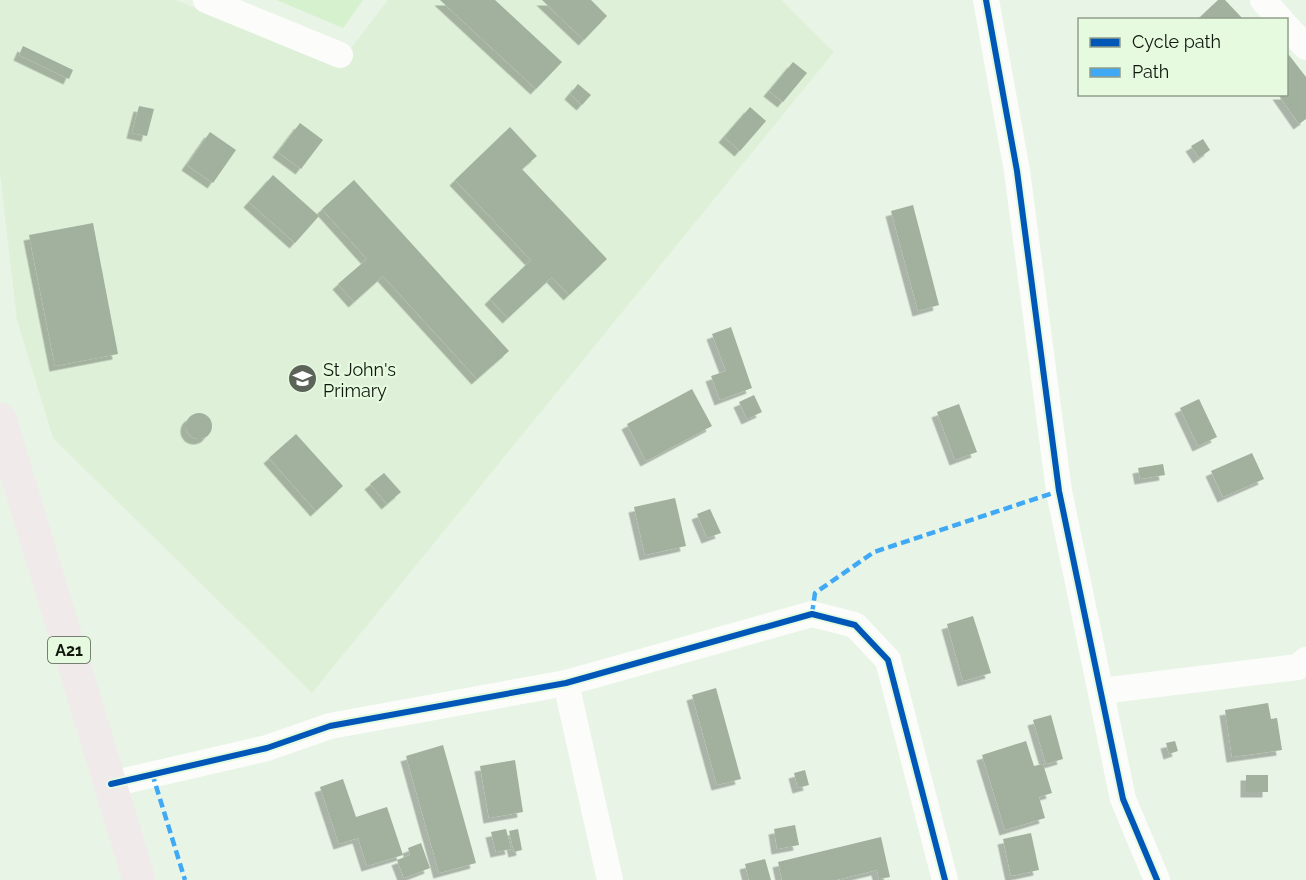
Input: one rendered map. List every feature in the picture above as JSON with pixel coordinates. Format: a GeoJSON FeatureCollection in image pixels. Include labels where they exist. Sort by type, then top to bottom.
{"type":"FeatureCollection","features":[{"type":"Feature","properties":{"kind":"main road","name":"A21"},"geometry":{"type":"LineString","coordinates":[[0,420],[139,880]]}},
{"type":"Feature","properties":{"kind":"street"},"geometry":{"type":"LineString","coordinates":[[206,0],[340,55]]}},
{"type":"Feature","properties":{"kind":"street"},"geometry":{"type":"LineString","coordinates":[[986,0],[1017,171],[1059,490],[1123,799],[1157,880]]}},
{"type":"Feature","properties":{"kind":"street"},"geometry":{"type":"LineString","coordinates":[[1263,0],[1279,18]]}},
{"type":"Feature","properties":{"kind":"street"},"geometry":{"type":"LineString","coordinates":[[1288,27],[1306,47]]}},
{"type":"Feature","properties":{"kind":"street"},"geometry":{"type":"LineString","coordinates":[[111,784],[267,748],[330,726],[566,683],[812,614],[855,625],[888,660],[945,880]]}},
{"type":"Feature","properties":{"kind":"street"},"geometry":{"type":"LineString","coordinates":[[1101,691],[1298,667],[1306,660]]}},
{"type":"Feature","properties":{"kind":"street"},"geometry":{"type":"LineString","coordinates":[[566,683],[610,880]]}},
{"type":"Feature","properties":{"kind":"shaded area","name":"St John's Primary"},"geometry":{"type":"Polygon","coordinates":[[[0,0],[176,0],[338,65],[388,0],[782,0],[834,52],[312,693],[53,438],[17,320],[0,174],[0,0]]]}},
{"type":"Feature","properties":{"kind":"shaded area"},"geometry":{"type":"Polygon","coordinates":[[[277,0],[363,0],[343,28],[277,0]]]}},
{"type":"Feature","properties":{"kind":"building"},"geometry":{"type":"Polygon","coordinates":[[[440,0],[495,0],[562,62],[536,89],[440,0]]]}},
{"type":"Feature","properties":{"kind":"building"},"geometry":{"type":"Polygon","coordinates":[[[542,0],[591,0],[607,16],[584,40],[542,0]]]}},
{"type":"Feature","properties":{"kind":"building"},"geometry":{"type":"Polygon","coordinates":[[[1218,0],[1225,0],[1242,18],[1199,18],[1218,0]]]}},
{"type":"Feature","properties":{"kind":"building"},"geometry":{"type":"Polygon","coordinates":[[[23,46],[73,70],[69,79],[19,55],[23,46]]]}},
{"type":"Feature","properties":{"kind":"building"},"geometry":{"type":"Polygon","coordinates":[[[1288,56],[1306,77],[1306,119],[1299,124],[1279,96],[1288,96],[1288,56]]]}},
{"type":"Feature","properties":{"kind":"building"},"geometry":{"type":"Polygon","coordinates":[[[793,62],[807,73],[783,102],[769,91],[793,62]]]}},
{"type":"Feature","properties":{"kind":"building"},"geometry":{"type":"Polygon","coordinates":[[[578,84],[591,95],[582,105],[570,94],[578,84]]]}},
{"type":"Feature","properties":{"kind":"building"},"geometry":{"type":"Polygon","coordinates":[[[139,106],[154,109],[147,136],[132,133],[139,106]]]}},
{"type":"Feature","properties":{"kind":"building"},"geometry":{"type":"Polygon","coordinates":[[[750,107],[766,121],[740,151],[724,137],[750,107]]]}},
{"type":"Feature","properties":{"kind":"building"},"geometry":{"type":"Polygon","coordinates":[[[300,123],[323,140],[301,169],[278,152],[300,123]]]}},
{"type":"Feature","properties":{"kind":"building"},"geometry":{"type":"Polygon","coordinates":[[[510,127],[537,156],[522,169],[607,259],[569,295],[552,277],[508,318],[490,299],[531,260],[455,180],[510,127]]]}},
{"type":"Feature","properties":{"kind":"building"},"geometry":{"type":"Polygon","coordinates":[[[210,132],[236,150],[213,183],[187,165],[210,132]]]}},
{"type":"Feature","properties":{"kind":"building"},"geometry":{"type":"Polygon","coordinates":[[[1203,139],[1210,150],[1199,158],[1191,146],[1203,139]]]}},
{"type":"Feature","properties":{"kind":"building"},"geometry":{"type":"Polygon","coordinates":[[[273,175],[319,216],[295,243],[249,202],[273,175]]]}},
{"type":"Feature","properties":{"kind":"building"},"geometry":{"type":"Polygon","coordinates":[[[354,180],[509,351],[477,379],[383,276],[354,302],[338,284],[367,259],[322,209],[354,180]]]}},
{"type":"Feature","properties":{"kind":"building"},"geometry":{"type":"Polygon","coordinates":[[[913,205],[939,305],[918,311],[891,211],[913,205]]]}},
{"type":"Feature","properties":{"kind":"building"},"geometry":{"type":"Polygon","coordinates":[[[93,223],[118,354],[55,366],[29,235],[93,223]]]}},
{"type":"Feature","properties":{"kind":"building"},"geometry":{"type":"Polygon","coordinates":[[[731,327],[752,388],[720,400],[711,376],[726,371],[712,334],[731,327]]]}},
{"type":"Feature","properties":{"kind":"building"},"geometry":{"type":"Polygon","coordinates":[[[692,389],[712,426],[646,461],[627,424],[692,389]]]}},
{"type":"Feature","properties":{"kind":"building"},"geometry":{"type":"Polygon","coordinates":[[[754,395],[762,412],[747,419],[739,402],[754,395]]]}},
{"type":"Feature","properties":{"kind":"building"},"geometry":{"type":"Polygon","coordinates":[[[1199,399],[1217,437],[1198,446],[1180,408],[1199,399]]]}},
{"type":"Feature","properties":{"kind":"building"},"geometry":{"type":"Polygon","coordinates":[[[959,404],[977,452],[955,460],[937,412],[959,404]]]}},
{"type":"Feature","properties":{"kind":"building"},"geometry":{"type":"Polygon","coordinates":[[[199,413],[208,417],[212,426],[208,435],[199,439],[190,435],[186,426],[190,417],[199,413]]]}},
{"type":"Feature","properties":{"kind":"building"},"geometry":{"type":"Polygon","coordinates":[[[296,434],[343,486],[316,511],[269,458],[296,434]]]}},
{"type":"Feature","properties":{"kind":"building"},"geometry":{"type":"Polygon","coordinates":[[[1252,453],[1264,479],[1223,497],[1211,471],[1252,453]]]}},
{"type":"Feature","properties":{"kind":"building"},"geometry":{"type":"Polygon","coordinates":[[[1163,464],[1165,475],[1140,479],[1138,468],[1163,464]]]}},
{"type":"Feature","properties":{"kind":"building"},"geometry":{"type":"Polygon","coordinates":[[[384,473],[401,492],[387,504],[370,484],[384,473]]]}},
{"type":"Feature","properties":{"kind":"building"},"geometry":{"type":"Polygon","coordinates":[[[675,498],[686,546],[645,555],[634,507],[675,498]]]}},
{"type":"Feature","properties":{"kind":"building"},"geometry":{"type":"Polygon","coordinates":[[[710,509],[721,533],[707,538],[697,514],[710,509]]]}},
{"type":"Feature","properties":{"kind":"building"},"geometry":{"type":"Polygon","coordinates":[[[973,616],[991,673],[963,681],[947,624],[973,616]]]}},
{"type":"Feature","properties":{"kind":"building"},"geometry":{"type":"Polygon","coordinates":[[[716,688],[741,779],[717,785],[692,695],[716,688]]]}},
{"type":"Feature","properties":{"kind":"building"},"geometry":{"type":"Polygon","coordinates":[[[1268,703],[1271,719],[1277,718],[1282,750],[1232,757],[1225,710],[1268,703]]]}},
{"type":"Feature","properties":{"kind":"building"},"geometry":{"type":"Polygon","coordinates":[[[1051,715],[1063,759],[1046,764],[1033,720],[1051,715]]]}},
{"type":"Feature","properties":{"kind":"building"},"geometry":{"type":"Polygon","coordinates":[[[1026,741],[1034,766],[1043,764],[1052,793],[1039,797],[1045,818],[1005,830],[982,755],[1026,741]]]}},
{"type":"Feature","properties":{"kind":"building"},"geometry":{"type":"Polygon","coordinates":[[[1175,741],[1178,751],[1169,754],[1166,743],[1175,741]]]}},
{"type":"Feature","properties":{"kind":"building"},"geometry":{"type":"Polygon","coordinates":[[[443,745],[476,863],[439,873],[406,756],[443,745]]]}},
{"type":"Feature","properties":{"kind":"building"},"geometry":{"type":"Polygon","coordinates":[[[515,760],[523,812],[489,818],[480,766],[515,760]]]}},
{"type":"Feature","properties":{"kind":"building"},"geometry":{"type":"Polygon","coordinates":[[[805,770],[809,785],[798,788],[794,773],[805,770]]]}},
{"type":"Feature","properties":{"kind":"building"},"geometry":{"type":"Polygon","coordinates":[[[1246,775],[1268,775],[1268,792],[1246,792],[1246,775]]]}},
{"type":"Feature","properties":{"kind":"building"},"geometry":{"type":"Polygon","coordinates":[[[343,779],[356,817],[387,807],[403,855],[367,866],[358,838],[339,844],[320,787],[343,779]]]}},
{"type":"Feature","properties":{"kind":"building"},"geometry":{"type":"Polygon","coordinates":[[[795,825],[799,845],[777,849],[774,829],[795,825]]]}},
{"type":"Feature","properties":{"kind":"building"},"geometry":{"type":"Polygon","coordinates":[[[506,829],[511,849],[496,852],[491,832],[506,829]]]}},
{"type":"Feature","properties":{"kind":"building"},"geometry":{"type":"Polygon","coordinates":[[[518,829],[522,850],[514,852],[509,831],[518,829]]]}},
{"type":"Feature","properties":{"kind":"building"},"geometry":{"type":"Polygon","coordinates":[[[1031,833],[1039,870],[1011,876],[1003,839],[1031,833]]]}},
{"type":"Feature","properties":{"kind":"building"},"geometry":{"type":"Polygon","coordinates":[[[881,837],[890,877],[879,879],[877,870],[836,880],[782,880],[778,862],[881,837]]]}},
{"type":"Feature","properties":{"kind":"building"},"geometry":{"type":"Polygon","coordinates":[[[421,843],[430,868],[404,878],[397,860],[410,855],[408,848],[421,843]]]}},
{"type":"Feature","properties":{"kind":"building"},"geometry":{"type":"Polygon","coordinates":[[[765,859],[771,880],[749,880],[745,864],[765,859]]]}},
{"type":"Feature","properties":{"kind":"marked path"},"geometry":{"type":"LineString","coordinates":[[812,614],[815,593],[874,552],[1059,491]]}},
{"type":"Feature","properties":{"kind":"marked path"},"geometry":{"type":"LineString","coordinates":[[152,773],[185,880]]}},
{"type":"Feature","properties":{"kind":"cycle path"},"geometry":{"type":"LineString","coordinates":[[986,0],[1017,171],[1059,491],[1123,799],[1157,880]]}},
{"type":"Feature","properties":{"kind":"cycle path"},"geometry":{"type":"LineString","coordinates":[[111,784],[267,748],[330,726],[566,683],[812,614],[855,625],[888,660],[945,880]]}},
{"type":"Feature","properties":{"kind":"place","name":"St John's Primary"},"geometry":{"type":"Point","coordinates":[302,379]}}]}
